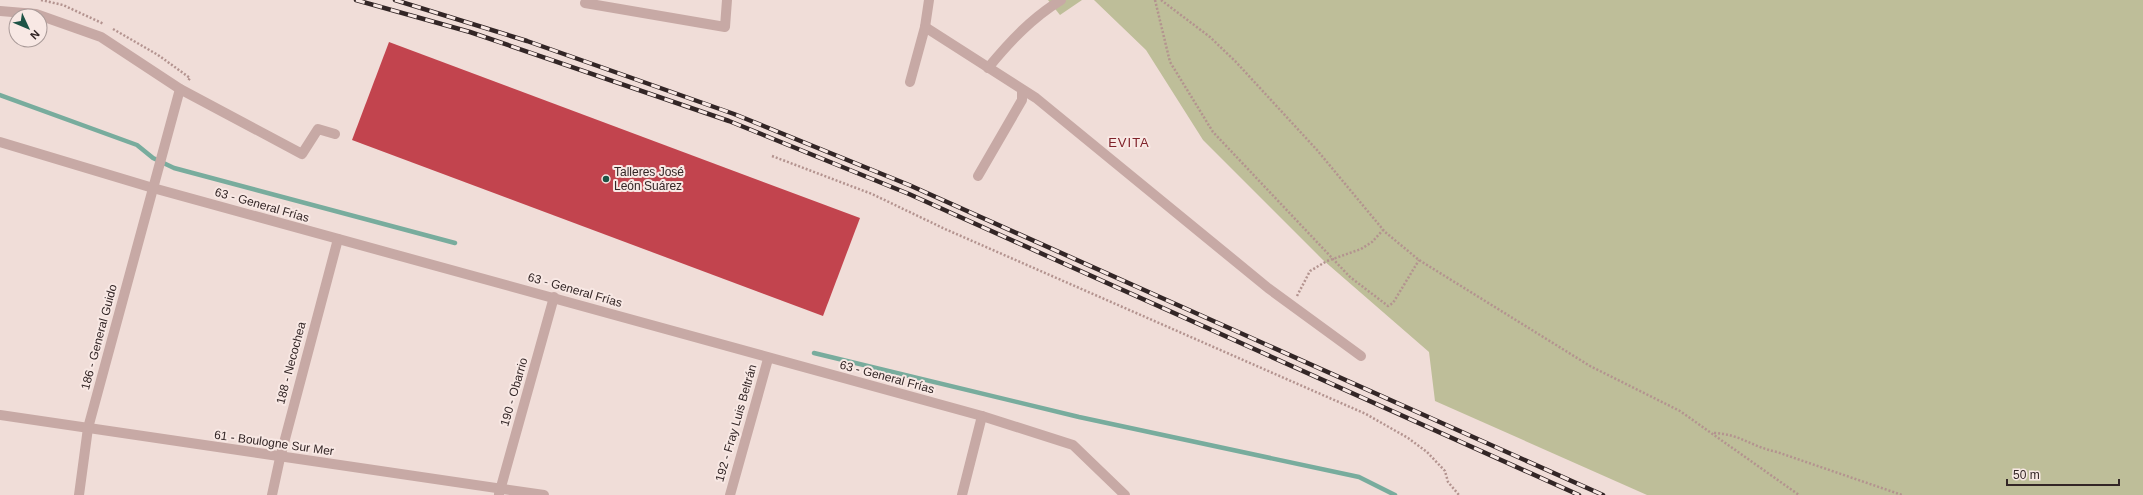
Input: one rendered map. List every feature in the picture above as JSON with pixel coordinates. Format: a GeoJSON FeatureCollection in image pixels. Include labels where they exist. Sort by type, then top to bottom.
{"type":"FeatureCollection","features":[{"type":"Feature","properties":{"kind":"street"},"geometry":{"type":"LineString","coordinates":[[585,3],[725,27],[727,0]]}},
{"type":"Feature","properties":{"kind":"street"},"geometry":{"type":"LineString","coordinates":[[910,82],[925,27],[929,0]]}},
{"type":"Feature","properties":{"kind":"street"},"geometry":{"type":"LineString","coordinates":[[988,68],[1009,42],[1033,19],[1061,0]]}},
{"type":"Feature","properties":{"kind":"street"},"geometry":{"type":"LineString","coordinates":[[0,11],[36,14],[101,37],[180,89],[302,154],[318,129],[335,134]]}},
{"type":"Feature","properties":{"kind":"street"},"geometry":{"type":"LineString","coordinates":[[925,27],[1036,98],[1292,306],[1361,356]]}},
{"type":"Feature","properties":{"kind":"street","name":"186 - General Guido"},"geometry":{"type":"LineString","coordinates":[[79,495],[88,428],[180,89]]}},
{"type":"Feature","properties":{"kind":"street"},"geometry":{"type":"LineString","coordinates":[[978,176],[1022,100],[1022,90]]}},
{"type":"Feature","properties":{"kind":"street","name":"63 - General Frías"},"geometry":{"type":"LineString","coordinates":[[0,142],[153,188],[554,297],[768,358],[982,416],[1073,445],[1125,495]]}},
{"type":"Feature","properties":{"kind":"street","name":"188 - Necochea"},"geometry":{"type":"LineString","coordinates":[[272,495],[280,458],[338,239]]}},
{"type":"Feature","properties":{"kind":"street","name":"190 - Obarrio"},"geometry":{"type":"LineString","coordinates":[[500,492],[554,297]]}},
{"type":"Feature","properties":{"kind":"street","name":"192 - Fray Luis Beltrán"},"geometry":{"type":"LineString","coordinates":[[730,495],[768,358]]}},
{"type":"Feature","properties":{"kind":"street","name":"61 - Boulogne Sur Mer"},"geometry":{"type":"LineString","coordinates":[[0,415],[500,492],[544,495]]}},
{"type":"Feature","properties":{"kind":"street"},"geometry":{"type":"LineString","coordinates":[[962,495],[982,416]]}},
{"type":"Feature","properties":{"kind":"path"},"geometry":{"type":"LineString","coordinates":[[1155,0],[1170,62],[1213,132],[1350,277],[1388,306],[1393,303],[1419,260]]}},
{"type":"Feature","properties":{"kind":"path"},"geometry":{"type":"LineString","coordinates":[[1161,0],[1210,38],[1236,62],[1317,150],[1383,230],[1419,260],[1590,366],[1680,411],[1799,495]]}},
{"type":"Feature","properties":{"kind":"path"},"geometry":{"type":"LineString","coordinates":[[772,156],[872,194],[952,232],[1366,414],[1408,438],[1427,452],[1445,471],[1448,482],[1459,495]]}},
{"type":"Feature","properties":{"kind":"path"},"geometry":{"type":"LineString","coordinates":[[1292,306],[1310,271],[1333,258],[1361,249],[1372,242],[1383,230]]}},
{"type":"Feature","properties":{"kind":"path"},"geometry":{"type":"LineString","coordinates":[[1712,433],[1739,437],[1765,450],[1777,452],[1902,495]]}},
{"type":"Feature","properties":{"kind":"green space"},"geometry":{"type":"Polygon","coordinates":[[[1048,0],[1082,0],[1060,15],[1048,0]]]}},
{"type":"Feature","properties":{"kind":"green space"},"geometry":{"type":"Polygon","coordinates":[[[1094,0],[2143,0],[2143,495],[1647,495],[1435,401],[1429,352],[1323,260],[1203,140],[1146,50],[1094,0]]]}},
{"type":"Feature","properties":{"kind":"building","name":"Talleres José León Suárez"},"geometry":{"type":"Polygon","coordinates":[[[389,42],[860,218],[823,316],[352,140],[389,42]]]}},
{"type":"Feature","properties":{"kind":"waterway"},"geometry":{"type":"LineString","coordinates":[[0,95],[137,145],[153,158],[174,168],[455,243]]}},
{"type":"Feature","properties":{"kind":"waterway"},"geometry":{"type":"LineString","coordinates":[[814,353],[1079,417],[1359,477],[1395,495]]}},
{"type":"Feature","properties":{"kind":"railway"},"geometry":{"type":"LineString","coordinates":[[356,0],[470,32],[729,121],[909,194],[1579,495]]}},
{"type":"Feature","properties":{"kind":"railway"},"geometry":{"type":"LineString","coordinates":[[395,0],[527,41],[734,114],[909,185],[1603,495]]}},
{"type":"Feature","properties":{"kind":"place","name":"Talleres José León Suárez"},"geometry":{"type":"Point","coordinates":[606,179]}},
{"type":"Feature","properties":{"kind":"district","name":"EVITA"},"geometry":{"type":"Point","coordinates":[1129,142]}}]}
